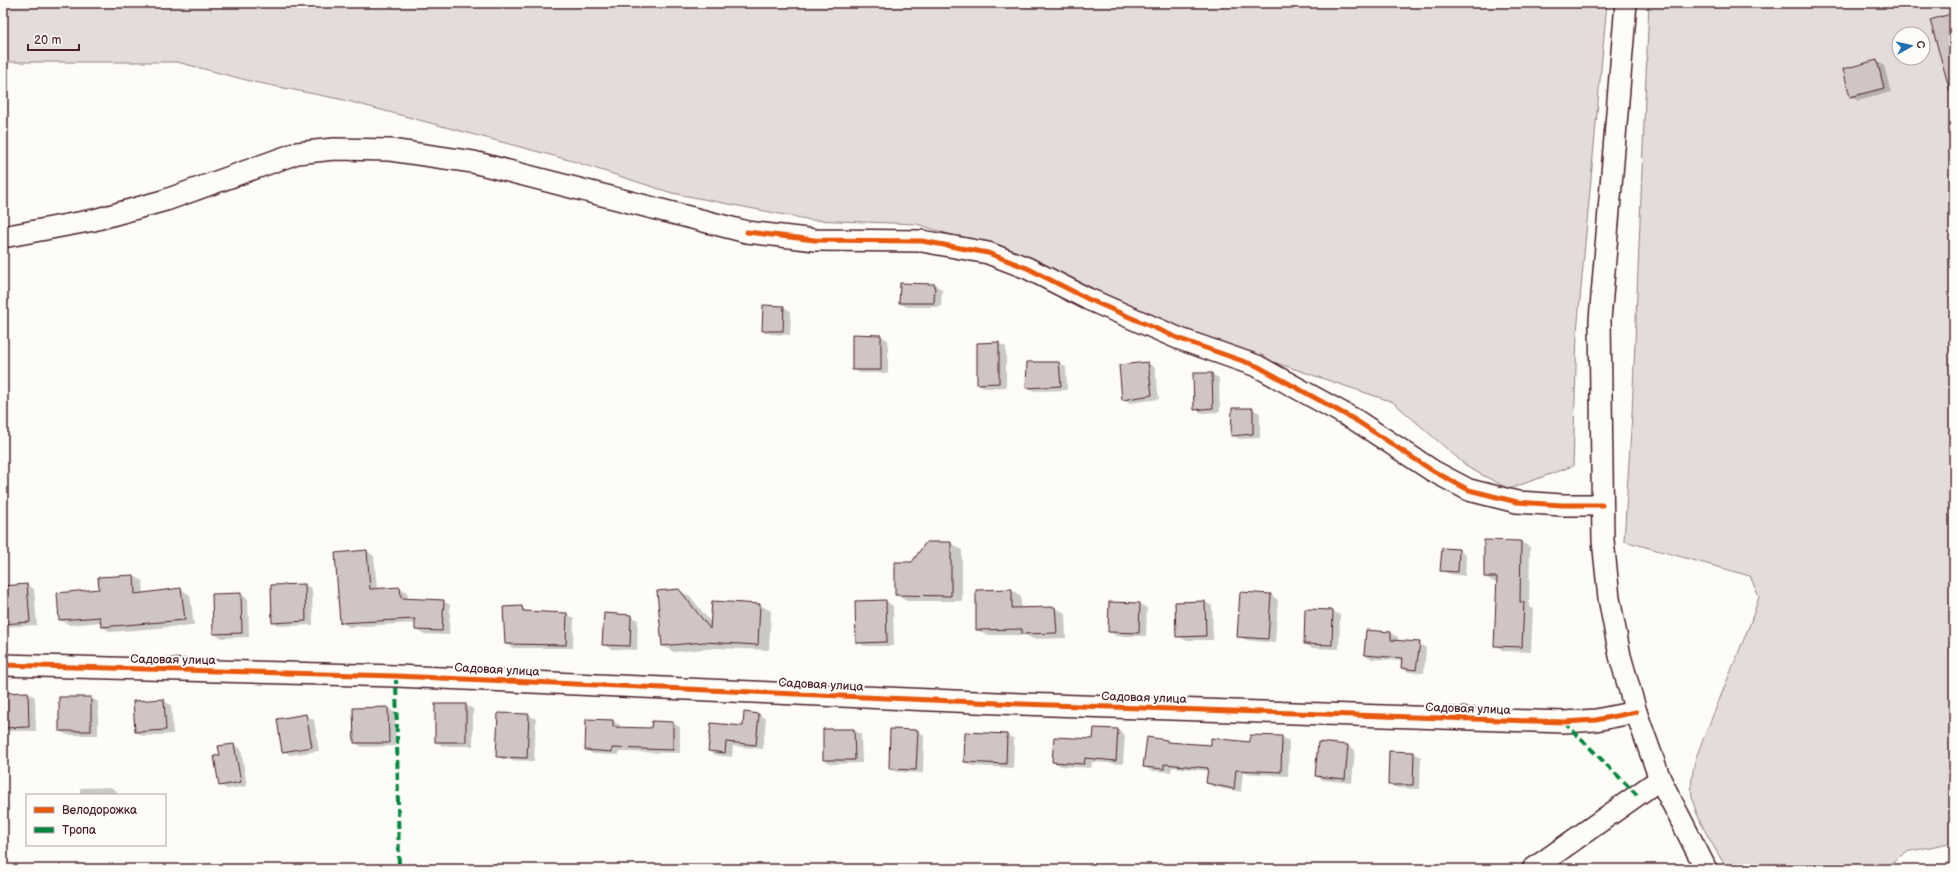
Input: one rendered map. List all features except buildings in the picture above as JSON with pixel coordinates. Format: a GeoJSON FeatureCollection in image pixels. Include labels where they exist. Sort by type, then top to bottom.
{"type":"FeatureCollection","features":[{"type":"Feature","properties":{"kind":"street"},"geometry":{"type":"LineString","coordinates":[[1626,3],[1600,320],[1603,540],[1609,598],[1620,656],[1636,712],[1660,779],[1706,869]]}},
{"type":"Feature","properties":{"kind":"street"},"geometry":{"type":"LineString","coordinates":[[3,237],[94,220],[166,200],[297,153],[334,149],[390,150],[473,162],[747,232],[815,240],[922,241],[988,253],[1027,268],[1088,299],[1180,339],[1257,366],[1357,421],[1433,471],[1470,490],[1517,502],[1562,505],[1602,504]]}},
{"type":"Feature","properties":{"kind":"street","name":"Садовая улица"},"geometry":{"type":"LineString","coordinates":[[3,665],[396,676],[1013,703],[1564,722],[1596,720],[1636,712]]}},
{"type":"Feature","properties":{"kind":"street"},"geometry":{"type":"LineString","coordinates":[[1533,869],[1660,779]]}},
{"type":"Feature","properties":{"kind":"shaded area"},"geometry":{"type":"Polygon","coordinates":[[[3,3],[1607,3],[1577,332],[1573,466],[1509,489],[1469,468],[1393,402],[1202,338],[1032,261],[917,224],[811,220],[672,193],[569,160],[344,100],[254,82],[177,62],[3,62],[3,3]]]}},
{"type":"Feature","properties":{"kind":"shaded area"},"geometry":{"type":"Polygon","coordinates":[[[1649,3],[1954,3],[1954,842],[1906,852],[1883,869],[1727,869],[1706,834],[1697,815],[1692,797],[1692,777],[1696,757],[1750,624],[1759,597],[1750,576],[1624,541],[1632,414],[1649,3]]]}},
{"type":"Feature","properties":{"kind":"marked path"},"geometry":{"type":"LineString","coordinates":[[396,676],[399,869]]}},
{"type":"Feature","properties":{"kind":"marked path"},"geometry":{"type":"LineString","coordinates":[[1564,722],[1637,795]]}},
{"type":"Feature","properties":{"kind":"cycle path"},"geometry":{"type":"LineString","coordinates":[[747,232],[815,240],[922,241],[988,253],[1027,268],[1088,299],[1180,339],[1257,366],[1357,421],[1433,471],[1469,490],[1517,502],[1562,505],[1602,505]]}},
{"type":"Feature","properties":{"kind":"cycle path"},"geometry":{"type":"LineString","coordinates":[[3,665],[396,676],[1021,704],[1564,722],[1596,720],[1636,712]]}}]}
